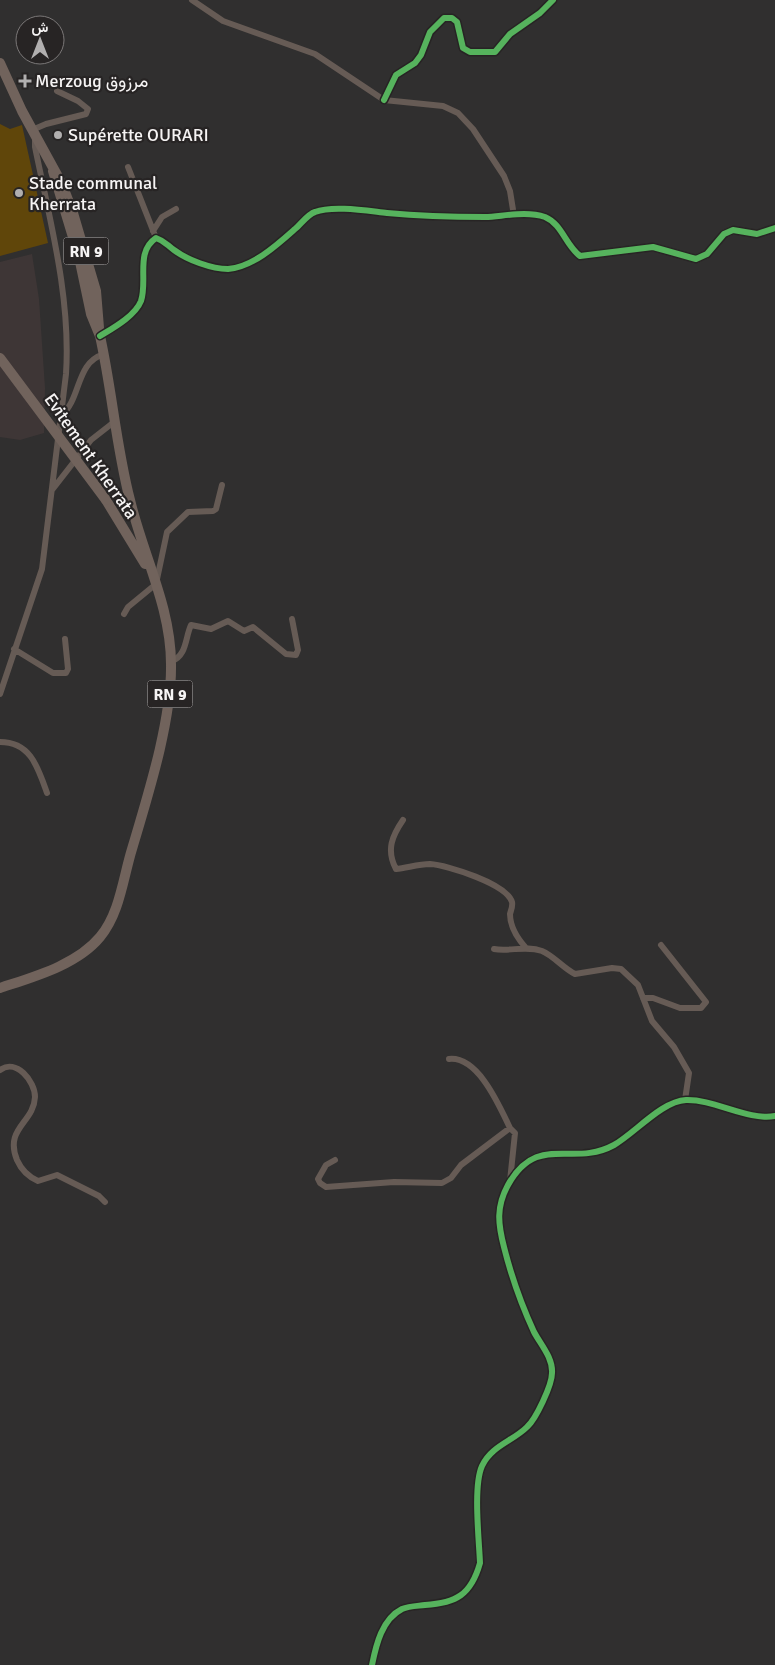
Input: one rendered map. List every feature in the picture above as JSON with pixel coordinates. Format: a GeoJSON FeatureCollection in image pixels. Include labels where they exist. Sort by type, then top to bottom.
{"type":"FeatureCollection","features":[{"type":"Feature","properties":{"kind":"main road","name":"RN 9"},"geometry":{"type":"LineString","coordinates":[[0,63],[53,171],[80,257],[91,314],[100,336],[104,354],[114,422],[130,500],[167,618],[172,661],[168,711],[110,922],[100,938],[70,960],[0,988]]}},
{"type":"Feature","properties":{"kind":"main road","name":"Evitement Kherrata"},"geometry":{"type":"LineString","coordinates":[[0,358],[106,500],[154,580]]}},
{"type":"Feature","properties":{"kind":"street"},"geometry":{"type":"LineString","coordinates":[[192,0],[223,22],[315,54],[384,100],[442,106],[458,113],[473,128],[504,176],[510,191],[514,216]]}},
{"type":"Feature","properties":{"kind":"street"},"geometry":{"type":"LineString","coordinates":[[384,100],[396,75],[415,63],[421,55],[430,32],[444,18],[452,18],[457,22],[462,48],[470,52],[495,52],[510,34],[540,13],[553,0]]}},
{"type":"Feature","properties":{"kind":"street"},"geometry":{"type":"LineString","coordinates":[[0,694],[42,569],[68,342],[65,305],[34,147],[33,132],[86,114],[88,109],[78,101],[57,91]]}},
{"type":"Feature","properties":{"kind":"street"},"geometry":{"type":"LineString","coordinates":[[128,167],[154,234],[175,250],[191,259],[227,269],[258,258],[315,212],[356,209],[401,213],[514,216],[531,213],[548,218],[562,232],[573,251],[580,256],[652,246],[682,257],[696,259],[707,254],[724,234],[734,230],[757,234],[775,228]]}},
{"type":"Feature","properties":{"kind":"street"},"geometry":{"type":"LineString","coordinates":[[100,336],[131,314],[141,301],[145,252],[162,217],[176,209]]}},
{"type":"Feature","properties":{"kind":"street"},"geometry":{"type":"LineString","coordinates":[[60,416],[72,404],[88,364],[104,354]]}},
{"type":"Feature","properties":{"kind":"street"},"geometry":{"type":"LineString","coordinates":[[51,491],[91,440],[114,422]]}},
{"type":"Feature","properties":{"kind":"street"},"geometry":{"type":"LineString","coordinates":[[124,614],[128,607],[154,580],[166,532],[188,512],[213,511],[216,509],[222,485]]}},
{"type":"Feature","properties":{"kind":"street"},"geometry":{"type":"LineString","coordinates":[[172,661],[179,658],[182,654],[191,625],[211,629],[228,621],[244,631],[250,626],[253,627],[286,654],[296,656],[298,650],[292,619]]}},
{"type":"Feature","properties":{"kind":"street"},"geometry":{"type":"LineString","coordinates":[[14,649],[53,673],[66,674],[68,669],[65,639]]}},
{"type":"Feature","properties":{"kind":"street"},"geometry":{"type":"LineString","coordinates":[[0,742],[13,742],[25,748],[33,760],[47,793]]}},
{"type":"Feature","properties":{"kind":"street"},"geometry":{"type":"LineString","coordinates":[[403,820],[393,835],[390,848],[391,861],[396,869],[422,864],[450,866],[500,889],[509,895],[513,904],[510,913],[512,927],[526,948]]}},
{"type":"Feature","properties":{"kind":"street"},"geometry":{"type":"LineString","coordinates":[[643,998],[653,998],[680,1008],[701,1008],[706,1002],[661,944]]}},
{"type":"Feature","properties":{"kind":"street"},"geometry":{"type":"LineString","coordinates":[[494,949],[505,951],[526,948],[541,950],[575,974],[612,968],[622,969],[638,985],[652,1021],[674,1047],[689,1073],[685,1100]]}},
{"type":"Feature","properties":{"kind":"street"},"geometry":{"type":"LineString","coordinates":[[449,1058],[458,1058],[465,1062],[484,1081],[510,1128],[515,1133],[510,1181]]}},
{"type":"Feature","properties":{"kind":"street"},"geometry":{"type":"LineString","coordinates":[[0,1070],[4,1067],[13,1066],[22,1071],[34,1089],[33,1106],[13,1139],[13,1149],[19,1164],[31,1178],[38,1181],[57,1175],[91,1191],[105,1202]]}},
{"type":"Feature","properties":{"kind":"street"},"geometry":{"type":"LineString","coordinates":[[372,1665],[377,1642],[386,1624],[394,1615],[402,1609],[414,1606],[445,1604],[458,1598],[469,1589],[480,1563],[478,1482],[482,1466],[496,1449],[528,1426],[548,1389],[552,1375],[552,1365],[534,1332],[518,1290],[499,1226],[498,1208],[510,1181],[524,1163],[537,1156],[588,1152],[611,1146],[631,1135],[670,1104],[685,1100],[775,1116]]}},
{"type":"Feature","properties":{"kind":"street"},"geometry":{"type":"LineString","coordinates":[[335,1160],[320,1172],[318,1179],[326,1187],[394,1182],[442,1183],[451,1178],[461,1165],[510,1128]]}},
{"type":"Feature","properties":{"kind":"shaded area","name":"Stade communal Kherrata"},"geometry":{"type":"Polygon","coordinates":[[[0,124],[10,129],[22,125],[48,243],[0,256],[0,124]]]}},
{"type":"Feature","properties":{"kind":"shaded area"},"geometry":{"type":"Polygon","coordinates":[[[32,254],[39,299],[45,388],[44,433],[20,440],[0,437],[0,262],[32,254]]]}},
{"type":"Feature","properties":{"kind":"cycle path"},"geometry":{"type":"LineString","coordinates":[[384,100],[396,75],[415,63],[421,55],[430,32],[444,18],[452,18],[457,22],[463,48],[470,52],[495,52],[510,34],[540,13],[553,0]]}},
{"type":"Feature","properties":{"kind":"cycle path"},"geometry":{"type":"LineString","coordinates":[[100,336],[134,312],[141,301],[144,259],[146,251],[156,238],[179,254],[207,266],[228,269],[255,260],[280,242],[310,215],[322,210],[351,209],[448,217],[538,215],[551,220],[580,256],[653,247],[696,259],[707,254],[724,234],[733,230],[757,234],[775,228]]}},
{"type":"Feature","properties":{"kind":"cycle path"},"geometry":{"type":"LineString","coordinates":[[372,1665],[381,1633],[395,1613],[407,1607],[436,1604],[454,1599],[467,1590],[472,1583],[480,1563],[477,1499],[479,1475],[482,1466],[491,1453],[531,1423],[539,1410],[549,1385],[552,1373],[551,1362],[534,1332],[521,1301],[500,1231],[501,1201],[508,1185],[519,1169],[531,1160],[544,1155],[584,1154],[614,1145],[658,1112],[677,1102],[686,1100],[708,1103],[742,1113],[765,1117],[775,1116]]}},
{"type":"Feature","properties":{"kind":"place","name":"Merzoug مرزوق"},"geometry":{"type":"Point","coordinates":[25,81]}},
{"type":"Feature","properties":{"kind":"place","name":"Supérette OURARI"},"geometry":{"type":"Point","coordinates":[58,135]}},
{"type":"Feature","properties":{"kind":"place","name":"Stade communal Kherrata"},"geometry":{"type":"Point","coordinates":[19,193]}}]}
